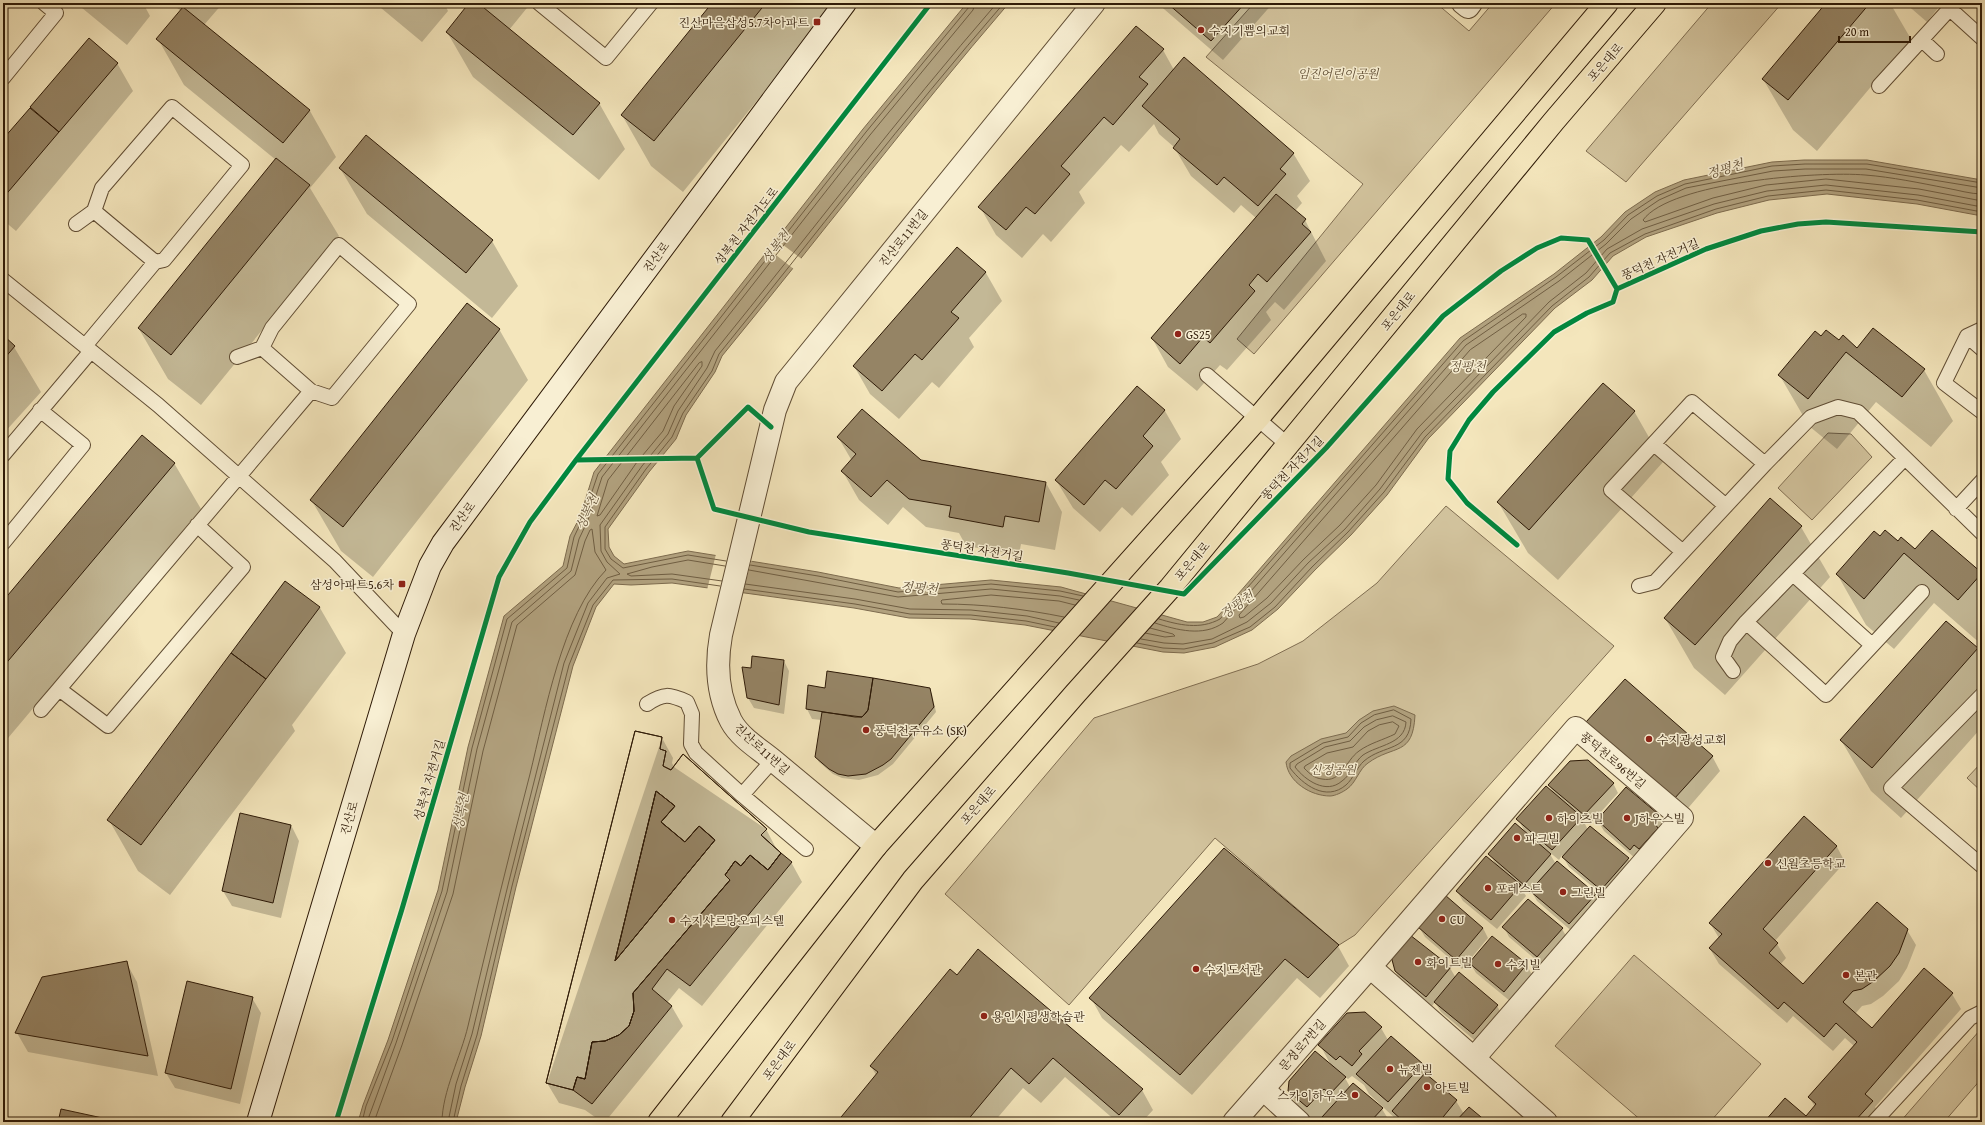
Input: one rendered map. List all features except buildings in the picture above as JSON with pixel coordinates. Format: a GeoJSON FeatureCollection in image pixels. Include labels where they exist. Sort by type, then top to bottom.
{"type":"FeatureCollection","features":[{"type":"Feature","properties":{"kind":"main road"},"geometry":{"type":"LineString","coordinates":[[659,1122],[876,846],[1258,418],[1607,3]]}},
{"type":"Feature","properties":{"kind":"main road","name":"포은대로"},"geometry":{"type":"LineString","coordinates":[[732,1122],[913,880],[1075,694],[1170,588],[1554,122],[1655,3]]}},
{"type":"Feature","properties":{"kind":"street","name":"진산로"},"geometry":{"type":"LineString","coordinates":[[258,1122],[404,634],[430,566],[443,543],[845,3]]}},
{"type":"Feature","properties":{"kind":"street","name":"진산로11번길"},"geometry":{"type":"LineString","coordinates":[[876,846],[750,742],[731,722],[723,702],[719,680],[718,656],[725,616],[756,494],[775,410],[786,382],[1094,3]]}},
{"type":"Feature","properties":{"kind":"street"},"geometry":{"type":"LineString","coordinates":[[1463,3],[1468,7],[1471,3]]}},
{"type":"Feature","properties":{"kind":"street","name":"풍덕천로96번길"},"geometry":{"type":"LineString","coordinates":[[1370,967],[1576,728],[1682,818],[1474,1058]]}},
{"type":"Feature","properties":{"kind":"street"},"geometry":{"type":"LineString","coordinates":[[1370,967],[1546,1122]]}},
{"type":"Feature","properties":{"kind":"street","name":"문정로7번길"},"geometry":{"type":"LineString","coordinates":[[1234,1122],[1370,967]]}},
{"type":"Feature","properties":{"kind":"street"},"geometry":{"type":"LineString","coordinates":[[1263,1089],[1299,1122]]}},
{"type":"Feature","properties":{"kind":"lane"},"geometry":{"type":"LineString","coordinates":[[3,78],[56,13],[44,3]]}},
{"type":"Feature","properties":{"kind":"lane"},"geometry":{"type":"LineString","coordinates":[[539,3],[606,58],[651,3]]}},
{"type":"Feature","properties":{"kind":"lane"},"geometry":{"type":"LineString","coordinates":[[1879,86],[1953,6],[1982,38]]}},
{"type":"Feature","properties":{"kind":"lane"},"geometry":{"type":"LineString","coordinates":[[1922,40],[1937,54]]}},
{"type":"Feature","properties":{"kind":"lane"},"geometry":{"type":"LineString","coordinates":[[3,455],[40,410],[155,262],[164,260],[242,165],[172,107],[102,188],[94,211],[76,224]]}},
{"type":"Feature","properties":{"kind":"lane"},"geometry":{"type":"LineString","coordinates":[[94,211],[155,262]]}},
{"type":"Feature","properties":{"kind":"lane"},"geometry":{"type":"LineString","coordinates":[[237,357],[262,348],[272,328],[339,245],[409,304],[332,398],[311,391],[262,348]]}},
{"type":"Feature","properties":{"kind":"lane"},"geometry":{"type":"LineString","coordinates":[[3,280],[158,405],[335,561],[404,634]]}},
{"type":"Feature","properties":{"kind":"lane"},"geometry":{"type":"LineString","coordinates":[[1982,329],[1967,336],[1944,383],[1982,412]]}},
{"type":"Feature","properties":{"kind":"lane"},"geometry":{"type":"LineString","coordinates":[[1967,336],[1982,349]]}},
{"type":"Feature","properties":{"kind":"lane"},"geometry":{"type":"LineString","coordinates":[[1207,375],[1288,445]]}},
{"type":"Feature","properties":{"kind":"lane"},"geometry":{"type":"LineString","coordinates":[[41,710],[311,391]]}},
{"type":"Feature","properties":{"kind":"lane"},"geometry":{"type":"LineString","coordinates":[[1683,552],[1611,490],[1692,402],[1765,464]]}},
{"type":"Feature","properties":{"kind":"lane"},"geometry":{"type":"LineString","coordinates":[[1639,586],[1655,582],[1811,417],[1838,407],[1858,412],[1982,533]]}},
{"type":"Feature","properties":{"kind":"lane"},"geometry":{"type":"LineString","coordinates":[[3,543],[83,445],[40,410]]}},
{"type":"Feature","properties":{"kind":"lane"},"geometry":{"type":"LineString","coordinates":[[1654,444],[1726,506]]}},
{"type":"Feature","properties":{"kind":"lane"},"geometry":{"type":"LineString","coordinates":[[1733,671],[1723,657],[1730,641],[1746,622],[1905,458]]}},
{"type":"Feature","properties":{"kind":"lane"},"geometry":{"type":"LineString","coordinates":[[1956,509],[1982,481]]}},
{"type":"Feature","properties":{"kind":"lane"},"geometry":{"type":"LineString","coordinates":[[59,689],[108,726],[243,567],[197,525]]}},
{"type":"Feature","properties":{"kind":"lane"},"geometry":{"type":"LineString","coordinates":[[1793,574],[1872,645]]}},
{"type":"Feature","properties":{"kind":"lane"},"geometry":{"type":"LineString","coordinates":[[1746,622],[1826,695],[1922,592]]}},
{"type":"Feature","properties":{"kind":"lane"},"geometry":{"type":"LineString","coordinates":[[647,704],[659,696],[672,695],[687,702],[692,714],[693,729],[691,744],[696,753],[742,795],[806,849]]}},
{"type":"Feature","properties":{"kind":"lane"},"geometry":{"type":"LineString","coordinates":[[1982,695],[1891,788],[1982,866]]}},
{"type":"Feature","properties":{"kind":"lane"},"geometry":{"type":"LineString","coordinates":[[742,795],[772,760]]}},
{"type":"Feature","properties":{"kind":"lane"},"geometry":{"type":"LineString","coordinates":[[1874,1122],[1970,1018],[1982,1012]]}},
{"type":"Feature","properties":{"kind":"green space","name":"임진어린이공원"},"geometry":{"type":"Polygon","coordinates":[[[1254,3],[1436,3],[1469,31],[1493,3],[1556,3],[1254,354],[1237,339],[1363,184],[1206,57],[1254,3]]]}},
{"type":"Feature","properties":{"kind":"green space"},"geometry":{"type":"Polygon","coordinates":[[[1712,3],[1782,3],[1626,182],[1586,151],[1712,3]]]}},
{"type":"Feature","properties":{"kind":"green space"},"geometry":{"type":"Polygon","coordinates":[[[1828,433],[1851,434],[1872,457],[1812,520],[1778,488],[1828,433]]]}},
{"type":"Feature","properties":{"kind":"green space","name":"신정공원"},"geometry":{"type":"Polygon","coordinates":[[[1446,506],[1614,646],[1355,935],[1339,945],[1215,838],[1069,1005],[945,894],[1094,718],[1258,664],[1303,641],[1377,583],[1446,506]]]}},
{"type":"Feature","properties":{"kind":"green space"},"geometry":{"type":"Polygon","coordinates":[[[1982,762],[1982,792],[1967,778],[1982,762]]]}},
{"type":"Feature","properties":{"kind":"green space"},"geometry":{"type":"Polygon","coordinates":[[[1634,955],[1761,1064],[1710,1122],[1643,1122],[1555,1046],[1634,955]]]}},
{"type":"Feature","properties":{"kind":"green space"},"geometry":{"type":"Polygon","coordinates":[[[1980,1030],[1982,1030],[1982,1078],[1944,1122],[1900,1122],[1980,1030]]]}},
{"type":"Feature","properties":{"kind":"water"},"geometry":{"type":"Polygon","coordinates":[[[967,3],[1009,3],[900,134],[722,356],[715,372],[686,415],[676,439],[649,472],[608,529],[609,547],[614,556],[624,564],[688,551],[818,572],[899,588],[991,580],[1061,587],[1187,622],[1203,622],[1217,617],[1232,601],[1460,338],[1554,274],[1601,237],[1625,212],[1655,192],[1684,180],[1772,162],[1804,160],[1867,160],[1982,180],[1982,216],[1917,204],[1827,194],[1769,200],[1717,213],[1646,237],[1613,256],[1592,280],[1555,308],[1428,439],[1387,495],[1351,535],[1278,609],[1252,630],[1215,647],[1184,653],[1163,652],[1025,625],[970,619],[909,618],[854,608],[672,583],[631,585],[614,584],[596,607],[573,666],[516,887],[481,1036],[456,1122],[358,1122],[388,1040],[438,890],[468,747],[504,616],[563,566],[570,536],[580,517],[594,472],[863,129],[967,3]]]}},
{"type":"Feature","properties":{"kind":"water"},"geometry":{"type":"Polygon","coordinates":[[[1394,706],[1415,715],[1410,738],[1406,744],[1400,748],[1377,757],[1368,763],[1353,783],[1345,790],[1332,796],[1315,794],[1308,791],[1296,782],[1291,776],[1286,762],[1291,756],[1321,739],[1346,733],[1359,720],[1373,711],[1394,706]]]}},
{"type":"Feature","properties":{"kind":"pier"},"geometry":{"type":"Polygon","coordinates":[[[774,238],[803,260],[795,270],[767,248],[774,238]]]}},
{"type":"Feature","properties":{"kind":"pier"},"geometry":{"type":"Polygon","coordinates":[[[716,554],[752,559],[742,595],[707,590],[716,554]]]}},
{"type":"Feature","properties":{"kind":"cycle path","name":"성복천 자전거도로"},"geometry":{"type":"LineString","coordinates":[[336,1122],[402,909],[499,577],[530,522],[576,460],[931,3]]}},
{"type":"Feature","properties":{"kind":"cycle path","name":"풍덕천 자전거길"},"geometry":{"type":"LineString","coordinates":[[1617,289],[1706,249],[1761,231],[1798,224],[1826,222],[1982,232]]}},
{"type":"Feature","properties":{"kind":"cycle path","name":"풍덕천 자전거길"},"geometry":{"type":"LineString","coordinates":[[697,458],[714,509],[809,532],[1068,573],[1184,594],[1326,448],[1443,316],[1501,271],[1537,248],[1561,238],[1588,240],[1617,289]]}},
{"type":"Feature","properties":{"kind":"cycle path"},"geometry":{"type":"LineString","coordinates":[[1517,545],[1467,503],[1448,479],[1450,451],[1469,420],[1493,392],[1554,332],[1587,313],[1613,302],[1617,289]]}},
{"type":"Feature","properties":{"kind":"cycle path"},"geometry":{"type":"LineString","coordinates":[[697,458],[748,407],[771,427]]}},
{"type":"Feature","properties":{"kind":"cycle path"},"geometry":{"type":"LineString","coordinates":[[576,460],[697,458]]}},
{"type":"Feature","properties":{"kind":"place","name":"진산마을삼성5.7차아파트"},"geometry":{"type":"Point","coordinates":[817,22]}},
{"type":"Feature","properties":{"kind":"place","name":"수지기쁨의교회"},"geometry":{"type":"Point","coordinates":[1201,30]}},
{"type":"Feature","properties":{"kind":"place","name":"GS25"},"geometry":{"type":"Point","coordinates":[1178,334]}},
{"type":"Feature","properties":{"kind":"place","name":"삼성아파트5.6차"},"geometry":{"type":"Point","coordinates":[402,584]}},
{"type":"Feature","properties":{"kind":"place","name":"풍덕천주유소 (SK)"},"geometry":{"type":"Point","coordinates":[866,730]}},
{"type":"Feature","properties":{"kind":"place","name":"수지광성교회"},"geometry":{"type":"Point","coordinates":[1649,739]}},
{"type":"Feature","properties":{"kind":"place","name":"하이츠빌"},"geometry":{"type":"Point","coordinates":[1549,818]}},
{"type":"Feature","properties":{"kind":"place","name":"J하우스빌"},"geometry":{"type":"Point","coordinates":[1627,818]}},
{"type":"Feature","properties":{"kind":"place","name":"파크빌"},"geometry":{"type":"Point","coordinates":[1517,838]}},
{"type":"Feature","properties":{"kind":"place","name":"신월초등학교"},"geometry":{"type":"Point","coordinates":[1768,863]}},
{"type":"Feature","properties":{"kind":"place","name":"포레스트"},"geometry":{"type":"Point","coordinates":[1488,888]}},
{"type":"Feature","properties":{"kind":"place","name":"그린빌"},"geometry":{"type":"Point","coordinates":[1563,892]}},
{"type":"Feature","properties":{"kind":"place","name":"CU"},"geometry":{"type":"Point","coordinates":[1442,919]}},
{"type":"Feature","properties":{"kind":"place","name":"수지샤르망오피스텔"},"geometry":{"type":"Point","coordinates":[672,920]}},
{"type":"Feature","properties":{"kind":"place","name":"화이트빌"},"geometry":{"type":"Point","coordinates":[1418,962]}},
{"type":"Feature","properties":{"kind":"place","name":"수지빌"},"geometry":{"type":"Point","coordinates":[1498,964]}},
{"type":"Feature","properties":{"kind":"place","name":"수지도서관"},"geometry":{"type":"Point","coordinates":[1196,969]}},
{"type":"Feature","properties":{"kind":"place","name":"본관"},"geometry":{"type":"Point","coordinates":[1846,975]}},
{"type":"Feature","properties":{"kind":"place","name":"용인시평생학습관"},"geometry":{"type":"Point","coordinates":[984,1016]}},
{"type":"Feature","properties":{"kind":"place","name":"뉴젠빌"},"geometry":{"type":"Point","coordinates":[1390,1069]}},
{"type":"Feature","properties":{"kind":"place","name":"아트빌"},"geometry":{"type":"Point","coordinates":[1427,1087]}},
{"type":"Feature","properties":{"kind":"place","name":"스카이하우스"},"geometry":{"type":"Point","coordinates":[1355,1095]}},
{"type":"Feature","properties":{"kind":"water label","name":"정평천"},"geometry":{"type":"Point","coordinates":[1725,169]}},
{"type":"Feature","properties":{"kind":"water label","name":"성복천"},"geometry":{"type":"Point","coordinates":[776,247]}},
{"type":"Feature","properties":{"kind":"water label","name":"정평천"},"geometry":{"type":"Point","coordinates":[1467,366]}},
{"type":"Feature","properties":{"kind":"water label","name":"성복천"},"geometry":{"type":"Point","coordinates":[587,512]}},
{"type":"Feature","properties":{"kind":"water label","name":"정평천"},"geometry":{"type":"Point","coordinates":[919,588]}},
{"type":"Feature","properties":{"kind":"water label","name":"정평천"},"geometry":{"type":"Point","coordinates":[1237,605]}},
{"type":"Feature","properties":{"kind":"water label","name":"성복천"},"geometry":{"type":"Point","coordinates":[461,812]}}]}
